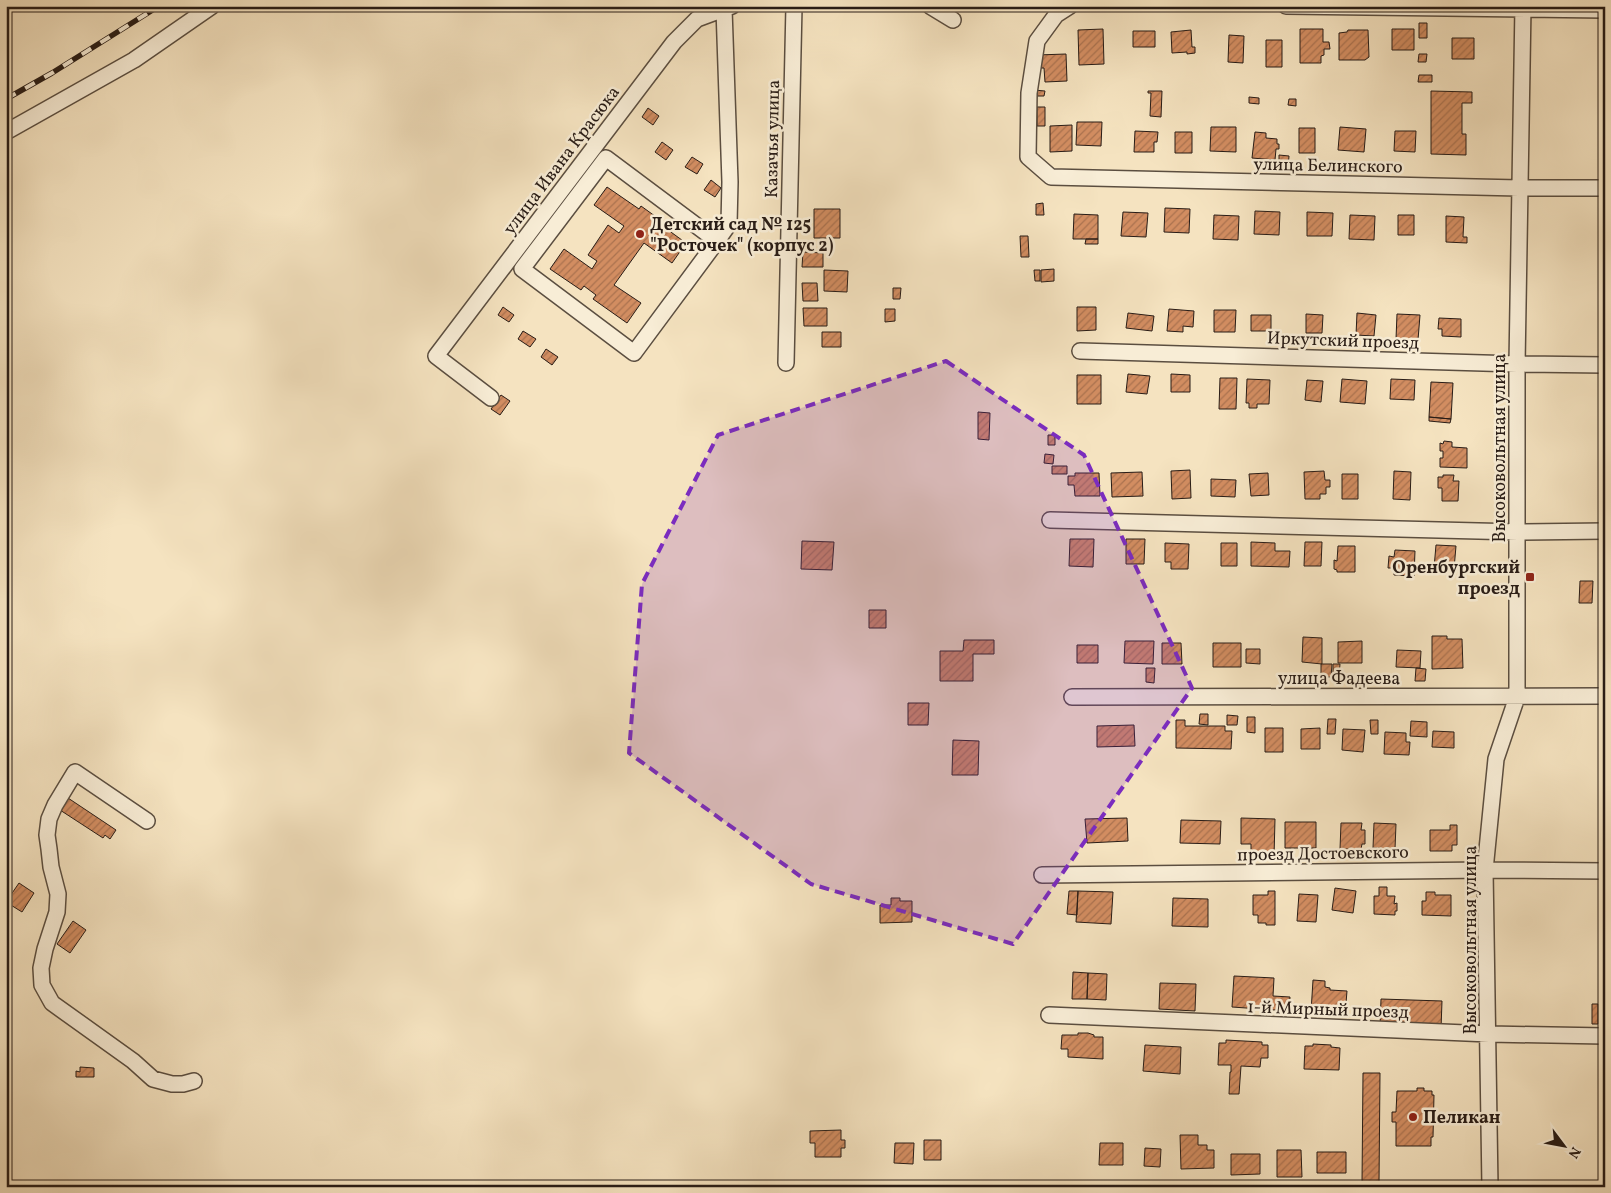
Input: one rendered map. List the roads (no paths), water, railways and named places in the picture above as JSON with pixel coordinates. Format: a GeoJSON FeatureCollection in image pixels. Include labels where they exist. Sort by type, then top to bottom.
{"type":"FeatureCollection","features":[{"type":"Feature","properties":{"kind":"street"},"geometry":{"type":"LineString","coordinates":[[6,132],[134,60],[212,6]]}},
{"type":"Feature","properties":{"kind":"street","name":"Казачья улица"},"geometry":{"type":"LineString","coordinates":[[786,364],[794,6]]}},
{"type":"Feature","properties":{"kind":"street"},"geometry":{"type":"LineString","coordinates":[[930,6],[953,20]]}},
{"type":"Feature","properties":{"kind":"street","name":"улица Белинского"},"geometry":{"type":"LineString","coordinates":[[1070,6],[1056,15],[1037,41],[1029,93],[1028,157],[1051,177],[1519,188],[1605,188]]}},
{"type":"Feature","properties":{"kind":"street"},"geometry":{"type":"LineString","coordinates":[[1286,6],[1523,7],[1605,10]]}},
{"type":"Feature","properties":{"kind":"street","name":"Высоковольтная улица"},"geometry":{"type":"LineString","coordinates":[[1490,1187],[1485,870],[1496,759],[1517,697],[1517,364],[1523,7]]}},
{"type":"Feature","properties":{"kind":"street"},"geometry":{"type":"LineString","coordinates":[[717,241],[606,158],[522,269],[634,353],[717,241],[729,224],[728,8]]}},
{"type":"Feature","properties":{"kind":"street","name":"улица Ивана Красюка"},"geometry":{"type":"LineString","coordinates":[[491,398],[436,356],[674,42],[697,19],[728,8]]}},
{"type":"Feature","properties":{"kind":"street","name":"Иркутский проезд"},"geometry":{"type":"LineString","coordinates":[[1080,351],[1605,365]]}},
{"type":"Feature","properties":{"kind":"street"},"geometry":{"type":"LineString","coordinates":[[1050,520],[1518,532],[1605,530]]}},
{"type":"Feature","properties":{"kind":"street","name":"улица Фадеева"},"geometry":{"type":"LineString","coordinates":[[1072,697],[1605,696]]}},
{"type":"Feature","properties":{"kind":"street"},"geometry":{"type":"LineString","coordinates":[[147,821],[75,772],[55,805],[49,819],[47,835],[54,882],[58,894],[57,912],[41,968],[42,985],[52,1003],[133,1061],[153,1079],[172,1084],[194,1081]]}},
{"type":"Feature","properties":{"kind":"street","name":"проезд Достоевского"},"geometry":{"type":"LineString","coordinates":[[1042,874],[1485,870],[1605,871]]}},
{"type":"Feature","properties":{"kind":"street","name":"1-й Мирный проезд"},"geometry":{"type":"LineString","coordinates":[[1049,1015],[1489,1034],[1605,1036]]}},
{"type":"Feature","properties":{"kind":"railway"},"geometry":{"type":"LineString","coordinates":[[6,99],[52,73],[159,6]]}},
{"type":"Feature","properties":{"kind":"place","name":"Детский сад № 125 \"Росточек\" (корпус 2)"},"geometry":{"type":"Point","coordinates":[640,234]}},
{"type":"Feature","properties":{"kind":"place","name":"Оренбургский проезд"},"geometry":{"type":"Point","coordinates":[1530,577]}},
{"type":"Feature","properties":{"kind":"place","name":"Пеликан"},"geometry":{"type":"Point","coordinates":[1413,1117]}}]}
